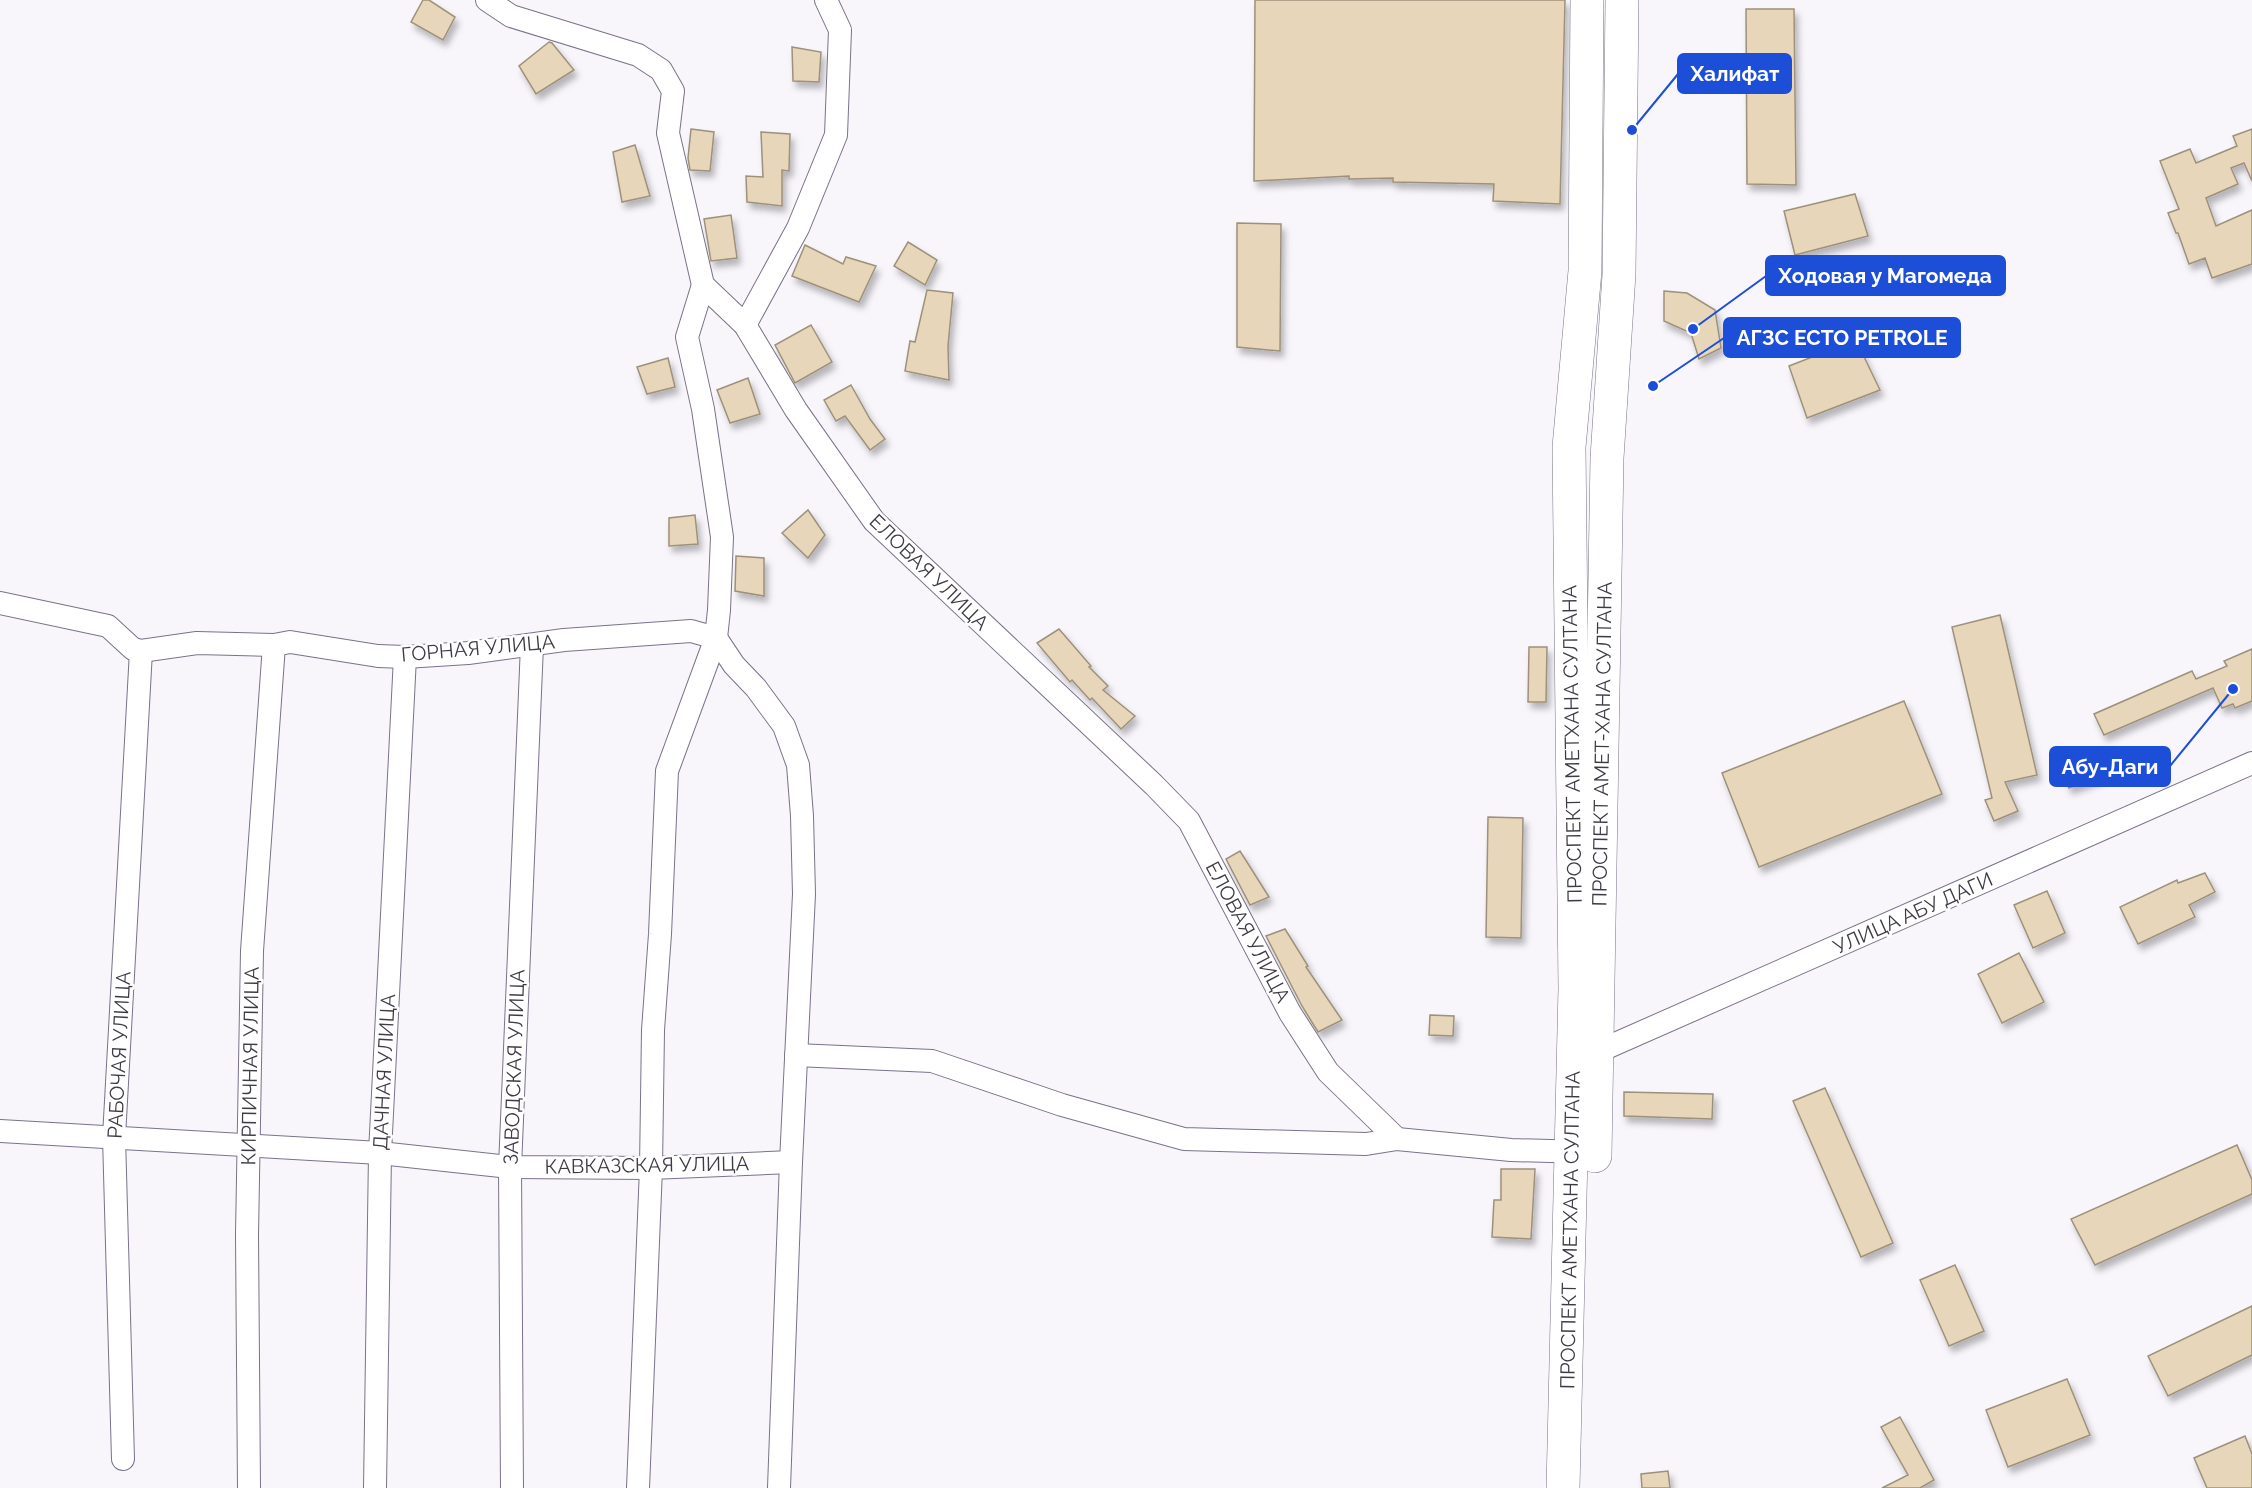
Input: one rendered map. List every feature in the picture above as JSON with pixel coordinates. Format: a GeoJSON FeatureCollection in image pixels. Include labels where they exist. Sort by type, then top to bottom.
{"type":"FeatureCollection","features":[{"type":"Feature","properties":{"kind":"main road","name":"ПРОСПЕКТ АМЕТХАНА СУЛТАНА"},"geometry":{"type":"LineString","coordinates":[[1585,1048],[1575,976],[1569,447],[1585,272],[1587,0]]}},
{"type":"Feature","properties":{"kind":"main road","name":"ПРОСПЕКТ АМЕТ-ХАНА СУЛТАНА"},"geometry":{"type":"LineString","coordinates":[[1586,1488],[1583,1152],[1585,1048],[1607,470],[1619,274],[1622,0]]}},
{"type":"Feature","properties":{"kind":"main road","name":"ПРОСПЕКТ АМЕТХАНА СУЛТАНА"},"geometry":{"type":"LineString","coordinates":[[1563,1488],[1583,1152]]}},
{"type":"Feature","properties":{"kind":"street"},"geometry":{"type":"LineString","coordinates":[[487,0],[511,16],[638,55],[662,69],[673,91],[668,133],[703,285],[687,337],[703,409],[722,537],[719,610],[716,638],[667,771],[660,934],[653,1030],[651,1168],[638,1488]]}},
{"type":"Feature","properties":{"kind":"street"},"geometry":{"type":"LineString","coordinates":[[745,325],[798,228],[836,135],[840,30],[826,0]]}},
{"type":"Feature","properties":{"kind":"street","name":"ЕЛОВАЯ УЛИЦА"},"geometry":{"type":"LineString","coordinates":[[703,285],[745,325],[796,410],[874,521],[1189,821],[1290,1013],[1328,1072],[1396,1139]]}},
{"type":"Feature","properties":{"kind":"street"},"geometry":{"type":"LineString","coordinates":[[0,603],[108,626],[133,649],[141,651]]}},
{"type":"Feature","properties":{"kind":"street","name":"ГОРНАЯ УЛИЦА"},"geometry":{"type":"LineString","coordinates":[[141,651],[160,646],[197,643],[274,645],[290,642],[378,656],[405,657],[564,640],[691,631],[716,638]]}},
{"type":"Feature","properties":{"kind":"street"},"geometry":{"type":"LineString","coordinates":[[716,638],[734,665],[756,688],[784,726],[798,765],[802,816],[804,894],[779,1488]]}},
{"type":"Feature","properties":{"kind":"street","name":"КИРПИЧНАЯ УЛИЦА"},"geometry":{"type":"LineString","coordinates":[[249,1488],[247,1235],[252,951],[274,645]]}},
{"type":"Feature","properties":{"kind":"street","name":"ЗАВОДСКАЯ УЛИЦА"},"geometry":{"type":"LineString","coordinates":[[512,1488],[510,1167],[532,645]]}},
{"type":"Feature","properties":{"kind":"street","name":"РАБОЧАЯ УЛИЦА"},"geometry":{"type":"LineString","coordinates":[[123,1459],[114,1137],[141,651]]}},
{"type":"Feature","properties":{"kind":"street","name":"ДАЧНАЯ УЛИЦА"},"geometry":{"type":"LineString","coordinates":[[375,1488],[380,1153],[405,657]]}},
{"type":"Feature","properties":{"kind":"street","name":"УЛИЦА АБУ ДАГИ"},"geometry":{"type":"LineString","coordinates":[[1585,1048],[2252,764]]}},
{"type":"Feature","properties":{"kind":"street"},"geometry":{"type":"LineString","coordinates":[[796,1054],[932,1061],[1062,1105],[1184,1139],[1366,1144],[1396,1139],[1511,1150],[1583,1152]]}},
{"type":"Feature","properties":{"kind":"street","name":"КАВКАЗСКАЯ УЛИЦА"},"geometry":{"type":"LineString","coordinates":[[0,1131],[380,1153],[510,1167],[651,1168],[791,1162]]}},
{"type":"Feature","properties":{"kind":"building"},"geometry":{"type":"Polygon","coordinates":[[[423,0],[429,0],[455,17],[443,40],[411,22],[423,0]]]}},
{"type":"Feature","properties":{"kind":"building"},"geometry":{"type":"Polygon","coordinates":[[[1255,0],[1565,0],[1560,204],[1493,201],[1494,184],[1393,182],[1393,178],[1349,179],[1349,176],[1254,181],[1255,0]]]}},
{"type":"Feature","properties":{"kind":"building"},"geometry":{"type":"Polygon","coordinates":[[[1746,9],[1794,9],[1796,185],[1747,184],[1746,9]]]}},
{"type":"Feature","properties":{"kind":"building"},"geometry":{"type":"Polygon","coordinates":[[[549,42],[574,70],[536,94],[519,66],[549,42]]]}},
{"type":"Feature","properties":{"kind":"building"},"geometry":{"type":"Polygon","coordinates":[[[792,47],[821,52],[819,82],[793,81],[792,47]]]}},
{"type":"Feature","properties":{"kind":"building"},"geometry":{"type":"Polygon","coordinates":[[[691,129],[714,132],[710,171],[690,170],[688,158],[691,129]]]}},
{"type":"Feature","properties":{"kind":"building"},"geometry":{"type":"Polygon","coordinates":[[[2252,129],[2252,181],[2244,163],[2231,168],[2238,184],[2206,198],[2216,226],[2252,210],[2252,264],[2212,278],[2205,258],[2189,264],[2168,213],[2179,209],[2160,161],[2190,149],[2196,163],[2237,146],[2233,136],[2252,129]]]}},
{"type":"Feature","properties":{"kind":"building"},"geometry":{"type":"Polygon","coordinates":[[[761,132],[790,134],[789,171],[782,170],[782,206],[747,202],[746,176],[763,177],[761,132]]]}},
{"type":"Feature","properties":{"kind":"building"},"geometry":{"type":"Polygon","coordinates":[[[635,145],[650,196],[622,202],[613,152],[635,145]]]}},
{"type":"Feature","properties":{"kind":"building"},"geometry":{"type":"Polygon","coordinates":[[[1855,194],[1868,236],[1795,255],[1784,211],[1855,194]]]}},
{"type":"Feature","properties":{"kind":"building"},"geometry":{"type":"Polygon","coordinates":[[[731,215],[737,258],[711,261],[704,219],[731,215]]]}},
{"type":"Feature","properties":{"kind":"building"},"geometry":{"type":"Polygon","coordinates":[[[1237,223],[1281,224],[1280,351],[1237,347],[1237,223]]]}},
{"type":"Feature","properties":{"kind":"building"},"geometry":{"type":"Polygon","coordinates":[[[908,242],[937,260],[925,285],[894,266],[908,242]]]}},
{"type":"Feature","properties":{"kind":"building"},"geometry":{"type":"Polygon","coordinates":[[[805,245],[843,264],[846,257],[876,266],[859,302],[792,276],[805,245]]]}},
{"type":"Feature","properties":{"kind":"building"},"geometry":{"type":"Polygon","coordinates":[[[927,290],[953,293],[948,346],[949,380],[905,371],[910,341],[915,342],[927,290]]]}},
{"type":"Feature","properties":{"kind":"building"},"geometry":{"type":"Polygon","coordinates":[[[1664,291],[1687,293],[1715,310],[1721,348],[1699,359],[1691,333],[1664,321],[1664,291]]]}},
{"type":"Feature","properties":{"kind":"building"},"geometry":{"type":"Polygon","coordinates":[[[811,325],[832,362],[795,383],[775,345],[811,325]]]}},
{"type":"Feature","properties":{"kind":"building"},"geometry":{"type":"Polygon","coordinates":[[[1856,340],[1880,390],[1807,418],[1789,366],[1856,340]]]}},
{"type":"Feature","properties":{"kind":"building"},"geometry":{"type":"Polygon","coordinates":[[[668,358],[675,387],[647,394],[637,367],[668,358]]]}},
{"type":"Feature","properties":{"kind":"building"},"geometry":{"type":"Polygon","coordinates":[[[748,378],[760,414],[730,423],[717,390],[748,378]]]}},
{"type":"Feature","properties":{"kind":"building"},"geometry":{"type":"Polygon","coordinates":[[[851,385],[870,419],[885,439],[870,450],[845,416],[836,421],[824,400],[851,385]]]}},
{"type":"Feature","properties":{"kind":"building"},"geometry":{"type":"Polygon","coordinates":[[[808,510],[825,535],[808,558],[782,533],[808,510]]]}},
{"type":"Feature","properties":{"kind":"building"},"geometry":{"type":"Polygon","coordinates":[[[695,515],[698,544],[669,546],[669,518],[695,515]]]}},
{"type":"Feature","properties":{"kind":"building"},"geometry":{"type":"Polygon","coordinates":[[[736,556],[764,558],[764,596],[735,591],[736,556]]]}},
{"type":"Feature","properties":{"kind":"building"},"geometry":{"type":"Polygon","coordinates":[[[2000,615],[2037,775],[2005,782],[2018,811],[1994,821],[1985,800],[1992,798],[1952,627],[2000,615]]]}},
{"type":"Feature","properties":{"kind":"building"},"geometry":{"type":"Polygon","coordinates":[[[1059,629],[1091,666],[1089,667],[1108,686],[1103,690],[1135,716],[1121,729],[1092,698],[1090,700],[1072,680],[1070,682],[1037,643],[1059,629]]]}},
{"type":"Feature","properties":{"kind":"building"},"geometry":{"type":"Polygon","coordinates":[[[1529,647],[1547,647],[1546,702],[1528,702],[1529,647]]]}},
{"type":"Feature","properties":{"kind":"building"},"geometry":{"type":"Polygon","coordinates":[[[2252,649],[2252,701],[2235,708],[2233,704],[2222,708],[2213,688],[2104,735],[2094,714],[2192,671],[2196,679],[2227,666],[2224,661],[2252,649]]]}},
{"type":"Feature","properties":{"kind":"building"},"geometry":{"type":"Polygon","coordinates":[[[1904,701],[1942,794],[1759,867],[1722,773],[1904,701]]]}},
{"type":"Feature","properties":{"kind":"building"},"geometry":{"type":"Polygon","coordinates":[[[2091,752],[2100,777],[2069,788],[2060,764],[2091,752]]]}},
{"type":"Feature","properties":{"kind":"building"},"geometry":{"type":"Polygon","coordinates":[[[1488,817],[1523,818],[1521,938],[1486,937],[1488,817]]]}},
{"type":"Feature","properties":{"kind":"building"},"geometry":{"type":"Polygon","coordinates":[[[1240,851],[1269,897],[1250,905],[1226,859],[1240,851]]]}},
{"type":"Feature","properties":{"kind":"building"},"geometry":{"type":"Polygon","coordinates":[[[2205,873],[2215,892],[2189,905],[2195,917],[2138,944],[2120,907],[2177,880],[2178,883],[2205,873]]]}},
{"type":"Feature","properties":{"kind":"building"},"geometry":{"type":"Polygon","coordinates":[[[2047,891],[2065,933],[2033,948],[2014,905],[2047,891]]]}},
{"type":"Feature","properties":{"kind":"building"},"geometry":{"type":"Polygon","coordinates":[[[1285,929],[1308,966],[1306,967],[1342,1020],[1318,1032],[1266,936],[1285,929]]]}},
{"type":"Feature","properties":{"kind":"building"},"geometry":{"type":"Polygon","coordinates":[[[2019,953],[2044,1002],[2002,1023],[1978,974],[2019,953]]]}},
{"type":"Feature","properties":{"kind":"building"},"geometry":{"type":"Polygon","coordinates":[[[1430,1015],[1454,1016],[1453,1036],[1429,1035],[1430,1015]]]}},
{"type":"Feature","properties":{"kind":"building"},"geometry":{"type":"Polygon","coordinates":[[[1825,1088],[1893,1243],[1861,1257],[1793,1101],[1825,1088]]]}},
{"type":"Feature","properties":{"kind":"building"},"geometry":{"type":"Polygon","coordinates":[[[1624,1092],[1713,1094],[1712,1119],[1624,1116],[1624,1092]]]}},
{"type":"Feature","properties":{"kind":"building"},"geometry":{"type":"Polygon","coordinates":[[[2237,1145],[2252,1180],[2252,1194],[2095,1265],[2071,1219],[2237,1145]]]}},
{"type":"Feature","properties":{"kind":"building"},"geometry":{"type":"Polygon","coordinates":[[[1501,1169],[1535,1169],[1531,1239],[1492,1237],[1494,1200],[1501,1200],[1501,1169]]]}},
{"type":"Feature","properties":{"kind":"building"},"geometry":{"type":"Polygon","coordinates":[[[1955,1265],[1984,1331],[1949,1346],[1920,1280],[1955,1265]]]}},
{"type":"Feature","properties":{"kind":"building"},"geometry":{"type":"Polygon","coordinates":[[[2252,1306],[2252,1355],[2168,1396],[2148,1356],[2252,1306]]]}},
{"type":"Feature","properties":{"kind":"building"},"geometry":{"type":"Polygon","coordinates":[[[2067,1379],[2090,1435],[2008,1467],[1986,1410],[2067,1379]]]}},
{"type":"Feature","properties":{"kind":"building"},"geometry":{"type":"Polygon","coordinates":[[[1900,1417],[1934,1480],[1920,1488],[1882,1488],[1908,1475],[1881,1427],[1900,1417]]]}},
{"type":"Feature","properties":{"kind":"building"},"geometry":{"type":"Polygon","coordinates":[[[2245,1436],[2252,1454],[2252,1488],[2207,1488],[2194,1458],[2245,1436]]]}},
{"type":"Feature","properties":{"kind":"building"},"geometry":{"type":"Polygon","coordinates":[[[1668,1471],[1670,1488],[1642,1488],[1641,1474],[1668,1471]]]}},
{"type":"Feature","properties":{"kind":"place","name":"Халифат"},"geometry":{"type":"Point","coordinates":[1632,130]}},
{"type":"Feature","properties":{"kind":"place","name":"Ходовая у Магомеда"},"geometry":{"type":"Point","coordinates":[1693,329]}},
{"type":"Feature","properties":{"kind":"place","name":"АГЗС ECTO PETROLE"},"geometry":{"type":"Point","coordinates":[1653,386]}},
{"type":"Feature","properties":{"kind":"place","name":"Абу-Даги"},"geometry":{"type":"Point","coordinates":[2233,689]}}]}
